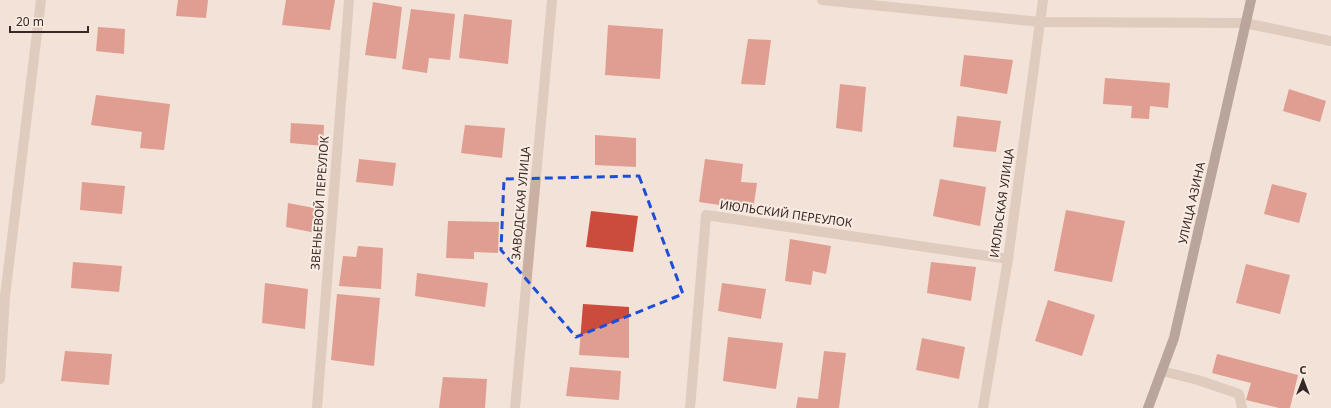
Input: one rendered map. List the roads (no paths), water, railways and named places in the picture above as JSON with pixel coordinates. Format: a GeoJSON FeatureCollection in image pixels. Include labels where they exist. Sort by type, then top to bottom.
{"type":"FeatureCollection","features":[{"type":"Feature","properties":{"kind":"main road","name":"УЛИЦА АЗИНА"},"geometry":{"type":"LineString","coordinates":[[1148,408],[1174,338],[1245,23],[1252,0]]}},
{"type":"Feature","properties":{"kind":"street"},"geometry":{"type":"LineString","coordinates":[[0,379],[5,296],[41,0]]}},
{"type":"Feature","properties":{"kind":"street","name":"ЗВЕНЬЕВОЙ ПЕРЕУЛОК"},"geometry":{"type":"LineString","coordinates":[[317,408],[349,0]]}},
{"type":"Feature","properties":{"kind":"street","name":"ЗАВОДСКАЯ УЛИЦА"},"geometry":{"type":"LineString","coordinates":[[515,408],[552,0]]}},
{"type":"Feature","properties":{"kind":"street"},"geometry":{"type":"LineString","coordinates":[[822,0],[1040,22],[1245,23],[1331,41]]}},
{"type":"Feature","properties":{"kind":"street","name":"ИЮЛЬСКАЯ УЛИЦА"},"geometry":{"type":"LineString","coordinates":[[983,408],[1008,260],[1043,0]]}},
{"type":"Feature","properties":{"kind":"street","name":"ИЮЛЬСКИЙ ПЕРЕУЛОК"},"geometry":{"type":"LineString","coordinates":[[690,408],[706,215],[1008,260]]}},
{"type":"Feature","properties":{"kind":"street"},"geometry":{"type":"LineString","coordinates":[[1162,371],[1198,380],[1239,394],[1242,408]]}}]}
